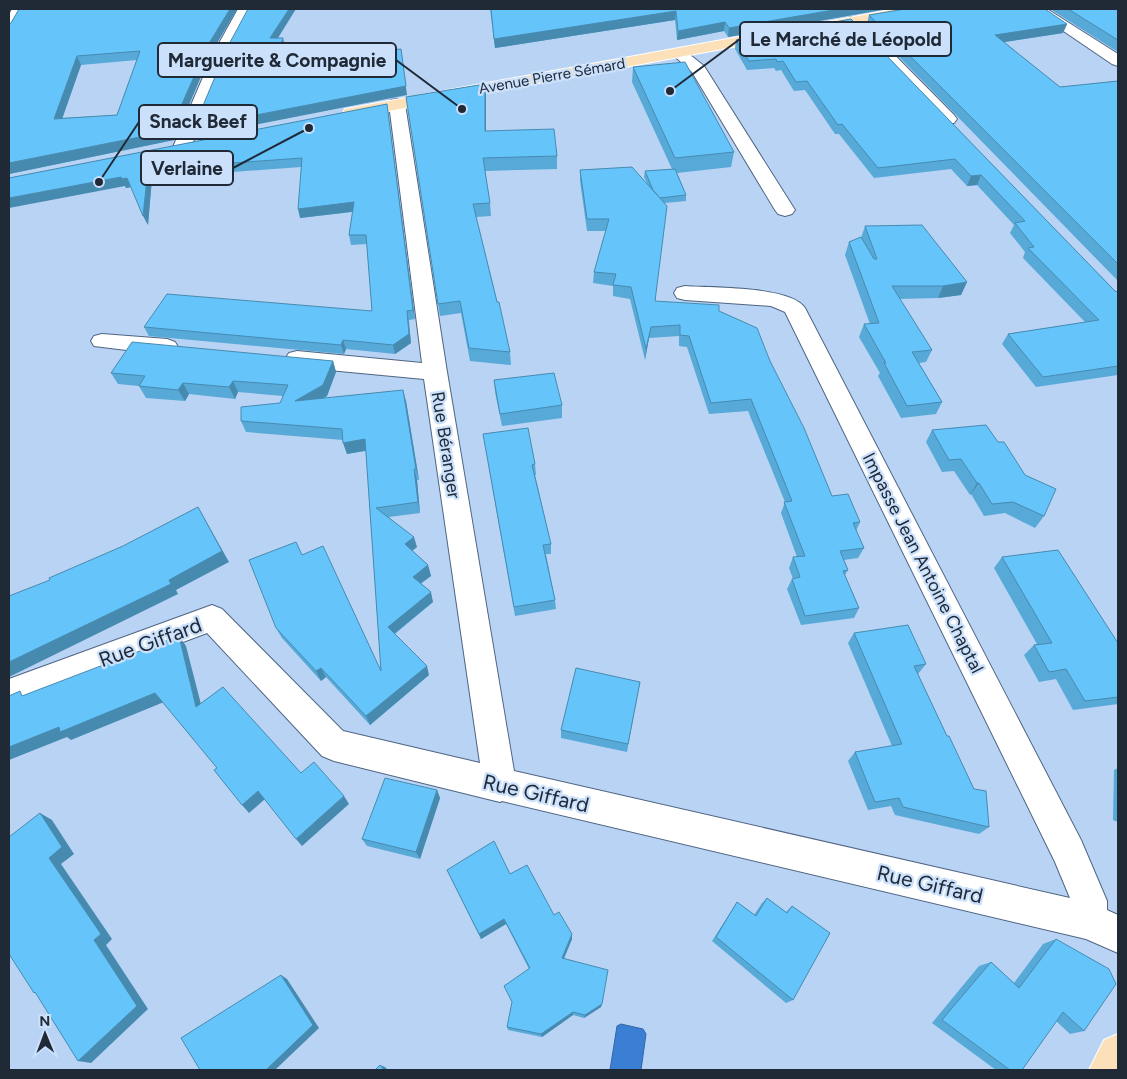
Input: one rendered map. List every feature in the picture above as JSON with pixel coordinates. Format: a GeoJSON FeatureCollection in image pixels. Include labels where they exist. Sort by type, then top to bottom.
{"type":"FeatureCollection","features":[{"type":"Feature","properties":{"kind":"main road","name":"Avenue Pierre Sémard"},"geometry":{"type":"LineString","coordinates":[[332,117],[918,9]]}},
{"type":"Feature","properties":{"kind":"main road"},"geometry":{"type":"LineString","coordinates":[[163,150],[190,145]]}},
{"type":"Feature","properties":{"kind":"street"},"geometry":{"type":"LineString","coordinates":[[9,28],[19,9]]}},
{"type":"Feature","properties":{"kind":"street"},"geometry":{"type":"LineString","coordinates":[[190,145],[222,54],[245,9]]}},
{"type":"Feature","properties":{"kind":"street"},"geometry":{"type":"LineString","coordinates":[[1038,9],[1118,61]]}},
{"type":"Feature","properties":{"kind":"street"},"geometry":{"type":"LineString","coordinates":[[854,21],[962,133]]}},
{"type":"Feature","properties":{"kind":"street"},"geometry":{"type":"LineString","coordinates":[[679,53],[698,69],[785,210]]}},
{"type":"Feature","properties":{"kind":"street","name":"Rue Béranger"},"geometry":{"type":"LineString","coordinates":[[397,104],[434,372],[500,785]]}},
{"type":"Feature","properties":{"kind":"street","name":"Impasse Jean Antoine Chaptal"},"geometry":{"type":"LineString","coordinates":[[685,293],[775,299],[794,308],[1069,852],[1089,900],[1088,921]]}},
{"type":"Feature","properties":{"kind":"street"},"geometry":{"type":"LineString","coordinates":[[102,341],[190,350]]}},
{"type":"Feature","properties":{"kind":"street"},"geometry":{"type":"LineString","coordinates":[[278,358],[434,372]]}},
{"type":"Feature","properties":{"kind":"street","name":"Rue Giffard"},"geometry":{"type":"LineString","coordinates":[[9,693],[212,618],[334,745],[1088,921],[1118,934]]}},
{"type":"Feature","properties":{"kind":"water"},"geometry":{"type":"Polygon","coordinates":[[[621,1024],[643,1029],[646,1034],[641,1070],[610,1070],[617,1026],[621,1024]]]}},
{"type":"Feature","properties":{"kind":"building"},"geometry":{"type":"Polygon","coordinates":[[[19,9],[230,9],[208,45],[170,131],[9,163],[9,24],[19,9]],[[140,51],[77,56],[54,119],[117,115],[140,51]]]}},
{"type":"Feature","properties":{"kind":"building"},"geometry":{"type":"Polygon","coordinates":[[[248,9],[289,9],[270,38],[283,38],[278,53],[325,52],[324,56],[401,49],[406,86],[194,127],[228,46],[248,9]]]}},
{"type":"Feature","properties":{"kind":"building"},"geometry":{"type":"Polygon","coordinates":[[[491,9],[839,9],[729,28],[725,22],[678,31],[676,11],[494,39],[491,9]]]}},
{"type":"Feature","properties":{"kind":"building"},"geometry":{"type":"Polygon","coordinates":[[[905,9],[1045,9],[1067,24],[995,35],[1060,87],[1118,81],[1118,264],[869,15],[905,9]]]}},
{"type":"Feature","properties":{"kind":"building"},"geometry":{"type":"Polygon","coordinates":[[[1068,9],[1118,9],[1118,40],[1068,9]]]}},
{"type":"Feature","properties":{"kind":"building"},"geometry":{"type":"Polygon","coordinates":[[[851,19],[1118,292],[1118,366],[1043,377],[1008,334],[1099,320],[1028,248],[1034,247],[1015,223],[1025,221],[981,175],[971,176],[955,159],[878,168],[842,124],[838,125],[807,81],[796,82],[783,61],[777,62],[776,59],[749,61],[736,40],[851,19]]]}},
{"type":"Feature","properties":{"kind":"building"},"geometry":{"type":"Polygon","coordinates":[[[685,62],[734,152],[675,158],[633,67],[685,62]]]}},
{"type":"Feature","properties":{"kind":"building"},"geometry":{"type":"Polygon","coordinates":[[[485,84],[485,131],[554,129],[557,156],[483,158],[490,203],[473,204],[510,352],[469,348],[460,301],[438,304],[406,97],[485,84]]]}},
{"type":"Feature","properties":{"kind":"building"},"geometry":{"type":"Polygon","coordinates":[[[387,104],[413,310],[407,311],[409,334],[393,345],[343,340],[341,345],[144,327],[167,294],[372,311],[366,235],[349,235],[354,202],[298,209],[302,158],[148,169],[143,216],[127,178],[122,179],[121,177],[9,198],[9,178],[387,104]]]}},
{"type":"Feature","properties":{"kind":"building"},"geometry":{"type":"Polygon","coordinates":[[[632,167],[667,206],[655,301],[719,305],[719,311],[757,328],[770,361],[804,428],[832,496],[848,494],[860,522],[853,523],[864,548],[840,551],[848,570],[843,571],[859,608],[805,616],[792,579],[800,577],[793,557],[805,556],[784,502],[792,501],[751,399],[711,403],[689,336],[680,335],[680,325],[651,327],[646,349],[631,287],[613,285],[616,274],[594,272],[609,219],[587,219],[580,170],[632,167]]]}},
{"type":"Feature","properties":{"kind":"building"},"geometry":{"type":"Polygon","coordinates":[[[675,169],[686,195],[660,198],[653,190],[645,171],[675,169]]]}},
{"type":"Feature","properties":{"kind":"building"},"geometry":{"type":"Polygon","coordinates":[[[922,225],[967,282],[943,286],[892,286],[932,350],[912,352],[942,402],[907,406],[864,324],[879,323],[849,242],[861,237],[874,259],[877,259],[865,226],[922,225]]]}},
{"type":"Feature","properties":{"kind":"building"},"geometry":{"type":"Polygon","coordinates":[[[132,342],[333,361],[323,385],[295,401],[403,390],[416,469],[414,469],[418,502],[376,508],[414,537],[405,544],[428,565],[413,577],[431,592],[388,627],[427,666],[366,716],[321,668],[316,671],[276,628],[249,560],[296,542],[302,555],[323,546],[381,671],[365,439],[343,443],[342,429],[241,421],[241,407],[280,403],[288,385],[233,381],[229,387],[183,383],[178,390],[139,386],[145,376],[111,373],[132,342]]]}},
{"type":"Feature","properties":{"kind":"building"},"geometry":{"type":"Polygon","coordinates":[[[554,373],[562,405],[500,414],[494,380],[554,373]]]}},
{"type":"Feature","properties":{"kind":"building"},"geometry":{"type":"Polygon","coordinates":[[[986,425],[998,442],[1004,442],[1025,475],[1056,489],[1044,516],[1013,502],[992,504],[961,459],[949,460],[932,430],[986,425]]]}},
{"type":"Feature","properties":{"kind":"building"},"geometry":{"type":"Polygon","coordinates":[[[528,428],[535,464],[532,465],[551,544],[543,545],[555,600],[514,607],[483,434],[528,428]]]}},
{"type":"Feature","properties":{"kind":"building"},"geometry":{"type":"Polygon","coordinates":[[[198,507],[222,551],[169,580],[171,584],[9,662],[9,596],[50,580],[49,578],[123,546],[198,507]]]}},
{"type":"Feature","properties":{"kind":"building"},"geometry":{"type":"Polygon","coordinates":[[[1058,550],[1118,643],[1118,697],[1085,701],[1066,669],[1049,672],[1034,645],[1052,643],[1002,557],[1058,550]]]}},
{"type":"Feature","properties":{"kind":"building"},"geometry":{"type":"Polygon","coordinates":[[[908,625],[926,664],[914,666],[974,789],[986,791],[989,827],[903,807],[899,798],[875,802],[855,752],[902,744],[854,633],[908,625]]]}},
{"type":"Feature","properties":{"kind":"building"},"geometry":{"type":"Polygon","coordinates":[[[179,636],[196,707],[223,687],[301,773],[314,762],[344,796],[296,839],[258,791],[242,805],[214,770],[217,768],[155,693],[60,732],[59,727],[9,747],[9,696],[20,691],[22,696],[179,636]]]}},
{"type":"Feature","properties":{"kind":"building"},"geometry":{"type":"Polygon","coordinates":[[[576,668],[640,682],[628,744],[561,730],[576,668]]]}},
{"type":"Feature","properties":{"kind":"building"},"geometry":{"type":"Polygon","coordinates":[[[385,778],[437,790],[416,852],[362,839],[385,778]]]}},
{"type":"Feature","properties":{"kind":"building"},"geometry":{"type":"Polygon","coordinates":[[[40,813],[62,847],[49,858],[101,934],[94,940],[137,1006],[78,1061],[9,954],[9,837],[40,813]]]}},
{"type":"Feature","properties":{"kind":"building"},"geometry":{"type":"Polygon","coordinates":[[[494,841],[510,874],[527,865],[554,915],[559,912],[572,934],[562,958],[608,970],[602,1004],[585,1015],[573,1012],[541,1034],[507,1027],[512,1002],[504,986],[530,968],[504,919],[479,934],[447,870],[494,841]]]}},
{"type":"Feature","properties":{"kind":"building"},"geometry":{"type":"Polygon","coordinates":[[[767,898],[787,913],[792,906],[830,933],[793,1000],[716,937],[737,902],[756,916],[767,898]]]}},
{"type":"Feature","properties":{"kind":"building"},"geometry":{"type":"Polygon","coordinates":[[[1056,939],[1109,969],[1116,984],[1084,1031],[1063,1012],[1022,1070],[1010,1070],[942,1020],[991,962],[1019,988],[1056,939]]]}},
{"type":"Feature","properties":{"kind":"building"},"geometry":{"type":"Polygon","coordinates":[[[281,975],[313,1025],[266,1070],[200,1070],[181,1038],[281,975]]]}},
{"type":"Feature","properties":{"kind":"building"},"geometry":{"type":"Polygon","coordinates":[[[380,1065],[384,1070],[375,1070],[380,1065]]]}},
{"type":"Feature","properties":{"kind":"place","name":"Le Marché de Léopold"},"geometry":{"type":"Point","coordinates":[670,91]}},
{"type":"Feature","properties":{"kind":"place","name":"Marguerite & Compagnie"},"geometry":{"type":"Point","coordinates":[462,109]}},
{"type":"Feature","properties":{"kind":"place","name":"Verlaine"},"geometry":{"type":"Point","coordinates":[309,128]}},
{"type":"Feature","properties":{"kind":"place","name":"Snack Beef"},"geometry":{"type":"Point","coordinates":[99,182]}}]}
